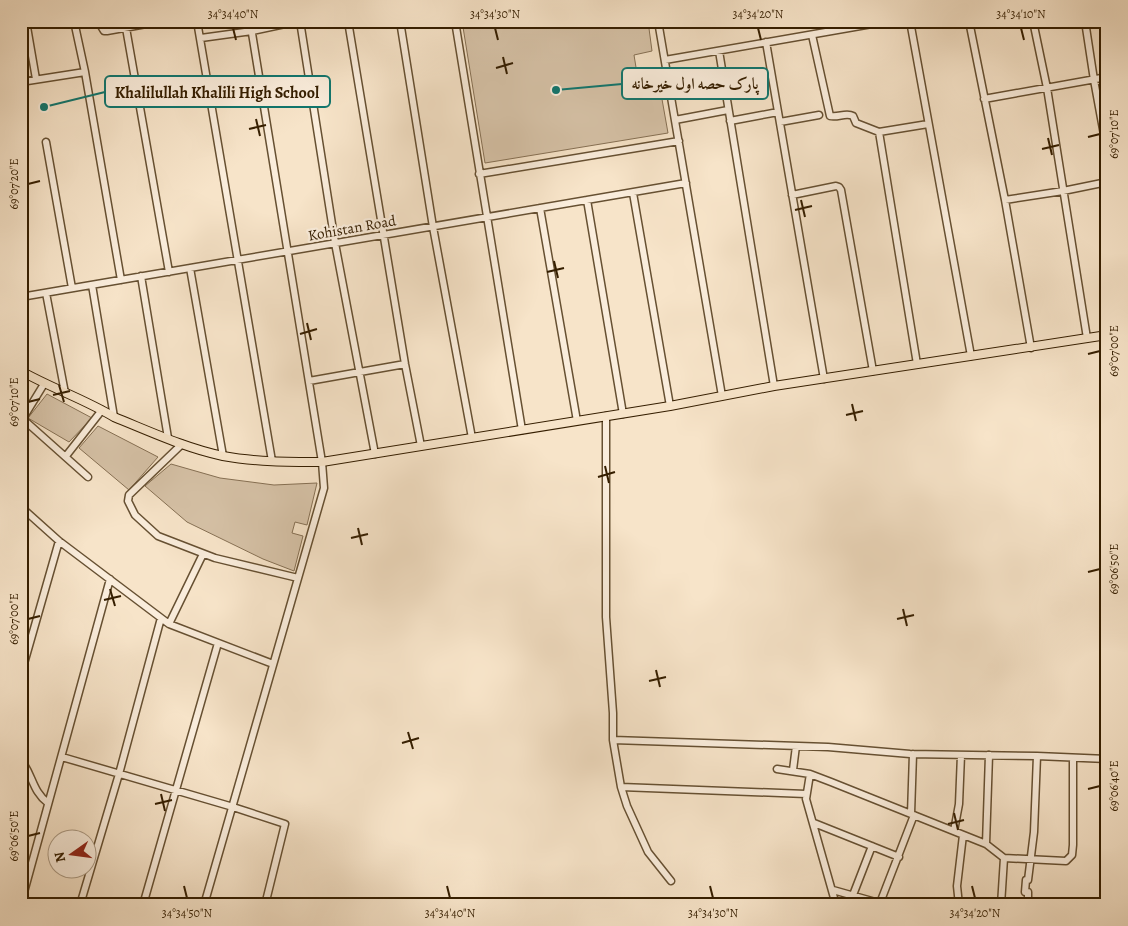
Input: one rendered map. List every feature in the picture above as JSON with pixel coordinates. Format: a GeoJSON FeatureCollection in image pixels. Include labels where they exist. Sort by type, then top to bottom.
{"type":"FeatureCollection","features":[{"type":"Feature","properties":{"kind":"main road"},"geometry":{"type":"LineString","coordinates":[[21,371],[114,417],[182,444],[223,456],[272,461],[322,462],[623,414],[774,386],[1107,335]]}},
{"type":"Feature","properties":{"kind":"street"},"geometry":{"type":"LineString","coordinates":[[26,21],[36,79]]}},
{"type":"Feature","properties":{"kind":"street"},"geometry":{"type":"LineString","coordinates":[[74,21],[85,72],[121,280]]}},
{"type":"Feature","properties":{"kind":"street"},"geometry":{"type":"LineString","coordinates":[[98,21],[104,31],[163,21]]}},
{"type":"Feature","properties":{"kind":"street"},"geometry":{"type":"LineString","coordinates":[[197,21],[272,461]]}},
{"type":"Feature","properties":{"kind":"street"},"geometry":{"type":"LineString","coordinates":[[204,905],[324,488],[322,462],[250,21]]}},
{"type":"Feature","properties":{"kind":"street"},"geometry":{"type":"LineString","coordinates":[[201,38],[252,31],[299,21],[335,243],[374,454]]}},
{"type":"Feature","properties":{"kind":"street"},"geometry":{"type":"LineString","coordinates":[[348,21],[405,364],[421,446]]}},
{"type":"Feature","properties":{"kind":"street"},"geometry":{"type":"LineString","coordinates":[[400,21],[433,227],[472,438]]}},
{"type":"Feature","properties":{"kind":"street"},"geometry":{"type":"LineString","coordinates":[[455,21],[522,430]]}},
{"type":"Feature","properties":{"kind":"street"},"geometry":{"type":"LineString","coordinates":[[658,21],[722,396]]}},
{"type":"Feature","properties":{"kind":"street"},"geometry":{"type":"LineString","coordinates":[[665,60],[812,35],[863,24],[890,21]]}},
{"type":"Feature","properties":{"kind":"street"},"geometry":{"type":"LineString","coordinates":[[910,21],[971,356]]}},
{"type":"Feature","properties":{"kind":"street"},"geometry":{"type":"LineString","coordinates":[[969,21],[1032,348]]}},
{"type":"Feature","properties":{"kind":"street"},"geometry":{"type":"LineString","coordinates":[[1033,21],[1047,88],[1087,338]]}},
{"type":"Feature","properties":{"kind":"street"},"geometry":{"type":"LineString","coordinates":[[1085,21],[1107,152]]}},
{"type":"Feature","properties":{"kind":"street"},"geometry":{"type":"LineString","coordinates":[[126,28],[169,272]]}},
{"type":"Feature","properties":{"kind":"street"},"geometry":{"type":"LineString","coordinates":[[812,35],[830,116],[849,114],[853,116],[856,123],[878,132],[928,124]]}},
{"type":"Feature","properties":{"kind":"street"},"geometry":{"type":"LineString","coordinates":[[766,42],[824,379]]}},
{"type":"Feature","properties":{"kind":"street"},"geometry":{"type":"LineString","coordinates":[[718,50],[774,386]]}},
{"type":"Feature","properties":{"kind":"street"},"geometry":{"type":"LineString","coordinates":[[21,82],[85,72]]}},
{"type":"Feature","properties":{"kind":"street"},"geometry":{"type":"LineString","coordinates":[[984,99],[1107,77]]}},
{"type":"Feature","properties":{"kind":"street"},"geometry":{"type":"LineString","coordinates":[[675,120],[728,110]]}},
{"type":"Feature","properties":{"kind":"street"},"geometry":{"type":"LineString","coordinates":[[730,121],[778,112]]}},
{"type":"Feature","properties":{"kind":"street"},"geometry":{"type":"LineString","coordinates":[[780,122],[819,115]]}},
{"type":"Feature","properties":{"kind":"street"},"geometry":{"type":"LineString","coordinates":[[878,132],[917,364]]}},
{"type":"Feature","properties":{"kind":"street"},"geometry":{"type":"LineString","coordinates":[[479,174],[679,141]]}},
{"type":"Feature","properties":{"kind":"street"},"geometry":{"type":"LineString","coordinates":[[46,142],[72,288]]}},
{"type":"Feature","properties":{"kind":"street"},"geometry":{"type":"LineString","coordinates":[[1005,200],[1107,182]]}},
{"type":"Feature","properties":{"kind":"street","name":"Kohistan Road"},"geometry":{"type":"LineString","coordinates":[[22,296],[686,184]]}},
{"type":"Feature","properties":{"kind":"street"},"geometry":{"type":"LineString","coordinates":[[792,195],[836,186],[841,190],[873,371]]}},
{"type":"Feature","properties":{"kind":"street"},"geometry":{"type":"LineString","coordinates":[[633,193],[670,406]]}},
{"type":"Feature","properties":{"kind":"street"},"geometry":{"type":"LineString","coordinates":[[587,200],[623,414]]}},
{"type":"Feature","properties":{"kind":"street"},"geometry":{"type":"LineString","coordinates":[[540,208],[577,421]]}},
{"type":"Feature","properties":{"kind":"street"},"geometry":{"type":"LineString","coordinates":[[190,268],[223,456]]}},
{"type":"Feature","properties":{"kind":"street"},"geometry":{"type":"LineString","coordinates":[[141,276],[168,438]]}},
{"type":"Feature","properties":{"kind":"street"},"geometry":{"type":"LineString","coordinates":[[21,285],[22,296]]}},
{"type":"Feature","properties":{"kind":"street"},"geometry":{"type":"LineString","coordinates":[[92,285],[114,417]]}},
{"type":"Feature","properties":{"kind":"street"},"geometry":{"type":"LineString","coordinates":[[46,292],[65,393]]}},
{"type":"Feature","properties":{"kind":"street"},"geometry":{"type":"LineString","coordinates":[[309,381],[405,364]]}},
{"type":"Feature","properties":{"kind":"street"},"geometry":{"type":"LineString","coordinates":[[44,384],[24,415],[24,420],[88,477]]}},
{"type":"Feature","properties":{"kind":"street"},"geometry":{"type":"LineString","coordinates":[[66,456],[102,410]]}},
{"type":"Feature","properties":{"kind":"street"},"geometry":{"type":"LineString","coordinates":[[606,416],[606,617],[613,713],[613,740],[621,787],[627,806],[648,852],[671,881]]}},
{"type":"Feature","properties":{"kind":"street"},"geometry":{"type":"LineString","coordinates":[[182,444],[129,495],[128,501],[135,515],[158,536],[204,554],[298,578]]}},
{"type":"Feature","properties":{"kind":"street"},"geometry":{"type":"LineString","coordinates":[[21,507],[59,541],[169,624],[273,664]]}},
{"type":"Feature","properties":{"kind":"street"},"geometry":{"type":"LineString","coordinates":[[21,674],[59,541]]}},
{"type":"Feature","properties":{"kind":"street"},"geometry":{"type":"LineString","coordinates":[[169,624],[204,554]]}},
{"type":"Feature","properties":{"kind":"street"},"geometry":{"type":"LineString","coordinates":[[21,902],[110,579]]}},
{"type":"Feature","properties":{"kind":"street"},"geometry":{"type":"LineString","coordinates":[[80,905],[119,774],[161,618]]}},
{"type":"Feature","properties":{"kind":"street"},"geometry":{"type":"LineString","coordinates":[[143,905],[218,644]]}},
{"type":"Feature","properties":{"kind":"street"},"geometry":{"type":"LineString","coordinates":[[613,740],[796,746],[913,754],[1107,759]]}},
{"type":"Feature","properties":{"kind":"street"},"geometry":{"type":"LineString","coordinates":[[793,770],[796,746]]}},
{"type":"Feature","properties":{"kind":"street"},"geometry":{"type":"LineString","coordinates":[[833,890],[883,904],[912,815],[913,754]]}},
{"type":"Feature","properties":{"kind":"street"},"geometry":{"type":"LineString","coordinates":[[954,831],[959,804],[961,755]]}},
{"type":"Feature","properties":{"kind":"street"},"geometry":{"type":"LineString","coordinates":[[986,844],[989,755]]}},
{"type":"Feature","properties":{"kind":"street"},"geometry":{"type":"LineString","coordinates":[[1028,905],[1028,892],[1025,892],[1025,883],[1028,880],[1034,832],[1038,756]]}},
{"type":"Feature","properties":{"kind":"street"},"geometry":{"type":"LineString","coordinates":[[62,757],[285,824],[266,905]]}},
{"type":"Feature","properties":{"kind":"street"},"geometry":{"type":"LineString","coordinates":[[777,769],[810,774],[986,844],[1004,858],[1030,858],[1066,862],[1072,855],[1074,845],[1073,758]]}},
{"type":"Feature","properties":{"kind":"street"},"geometry":{"type":"LineString","coordinates":[[22,762],[29,771],[40,798],[48,803]]}},
{"type":"Feature","properties":{"kind":"street"},"geometry":{"type":"LineString","coordinates":[[810,774],[806,794],[836,905]]}},
{"type":"Feature","properties":{"kind":"street"},"geometry":{"type":"LineString","coordinates":[[621,787],[806,794]]}},
{"type":"Feature","properties":{"kind":"street"},"geometry":{"type":"LineString","coordinates":[[814,823],[899,857]]}},
{"type":"Feature","properties":{"kind":"street"},"geometry":{"type":"LineString","coordinates":[[959,905],[957,886],[963,835]]}},
{"type":"Feature","properties":{"kind":"street"},"geometry":{"type":"LineString","coordinates":[[854,895],[872,846]]}},
{"type":"Feature","properties":{"kind":"street"},"geometry":{"type":"LineString","coordinates":[[1001,905],[1004,858]]}},
{"type":"Feature","properties":{"kind":"street"},"geometry":{"type":"LineString","coordinates":[[1102,905],[1107,896]]}},
{"type":"Feature","properties":{"kind":"shaded area"},"geometry":{"type":"Polygon","coordinates":[[[462,21],[648,21],[652,51],[634,55],[640,92],[660,88],[668,133],[485,163],[462,21]]]}},
{"type":"Feature","properties":{"kind":"shaded area"},"geometry":{"type":"Polygon","coordinates":[[[47,394],[92,418],[69,442],[28,418],[47,394]]]}},
{"type":"Feature","properties":{"kind":"shaded area"},"geometry":{"type":"Polygon","coordinates":[[[98,426],[158,457],[129,490],[79,448],[98,426]]]}},
{"type":"Feature","properties":{"kind":"shaded area"},"geometry":{"type":"Polygon","coordinates":[[[171,464],[220,478],[274,485],[317,483],[307,525],[295,522],[292,533],[303,536],[294,571],[263,559],[187,522],[145,486],[171,464]]]}},
{"type":"Feature","properties":{"kind":"place","name":"پارک حصه اول خیرخانه"},"geometry":{"type":"Point","coordinates":[556,90]}},
{"type":"Feature","properties":{"kind":"place","name":"Khalilullah Khalili High School"},"geometry":{"type":"Point","coordinates":[44,107]}}]}
